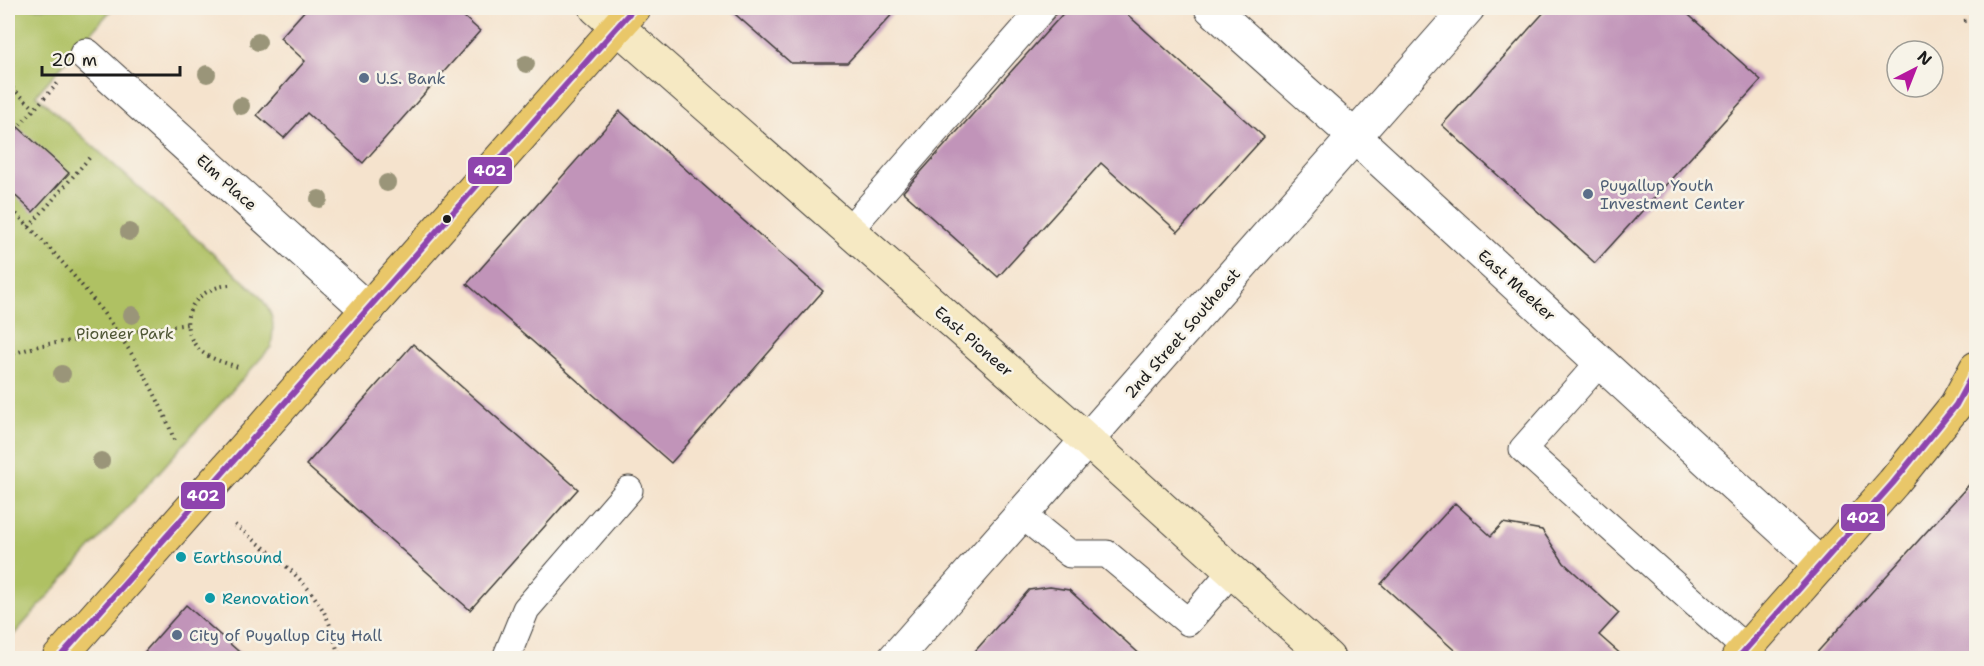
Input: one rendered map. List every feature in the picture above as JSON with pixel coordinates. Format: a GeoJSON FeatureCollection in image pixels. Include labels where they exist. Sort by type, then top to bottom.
{"type":"FeatureCollection","features":[{"type":"Feature","properties":{"kind":"main road","name":"East Pioneer"},"geometry":{"type":"LineString","coordinates":[[616,14],[848,231],[1232,571],[1320,656]]}},
{"type":"Feature","properties":{"kind":"main road"},"geometry":{"type":"LineString","coordinates":[[59,658],[368,310],[616,14]]}},
{"type":"Feature","properties":{"kind":"main road"},"geometry":{"type":"LineString","coordinates":[[1742,654],[1893,483],[1956,405],[1977,368]]}},
{"type":"Feature","properties":{"kind":"street","name":"East Meeker"},"geometry":{"type":"LineString","coordinates":[[1211,8],[1821,564]]}},
{"type":"Feature","properties":{"kind":"street","name":"2nd Street Southeast"},"geometry":{"type":"LineString","coordinates":[[895,658],[1468,8]]}},
{"type":"Feature","properties":{"kind":"street","name":"Elm Place"},"geometry":{"type":"LineString","coordinates":[[86,55],[368,310]]}},
{"type":"Feature","properties":{"kind":"lane"},"geometry":{"type":"LineString","coordinates":[[848,231],[1043,8]]}},
{"type":"Feature","properties":{"kind":"lane"},"geometry":{"type":"LineString","coordinates":[[1600,362],[1523,448],[1742,654]]}},
{"type":"Feature","properties":{"kind":"lane"},"geometry":{"type":"LineString","coordinates":[[506,658],[526,609],[629,490]]}},
{"type":"Feature","properties":{"kind":"lane"},"geometry":{"type":"LineString","coordinates":[[1022,515],[1070,554],[1107,554],[1188,622],[1232,571]]}},
{"type":"Feature","properties":{"kind":"path"},"geometry":{"type":"LineString","coordinates":[[1964,21],[1977,19]]}},
{"type":"Feature","properties":{"kind":"path"},"geometry":{"type":"LineString","coordinates":[[8,84],[34,108]]}},
{"type":"Feature","properties":{"kind":"path"},"geometry":{"type":"LineString","coordinates":[[29,227],[90,157]]}},
{"type":"Feature","properties":{"kind":"path"},"geometry":{"type":"LineString","coordinates":[[8,206],[81,284],[117,334],[159,403],[174,440]]}},
{"type":"Feature","properties":{"kind":"path"},"geometry":{"type":"LineString","coordinates":[[228,285],[208,289],[200,295],[193,304],[188,324],[190,336],[205,354],[238,367]]}},
{"type":"Feature","properties":{"kind":"path"},"geometry":{"type":"LineString","coordinates":[[8,355],[42,345],[188,324]]}},
{"type":"Feature","properties":{"kind":"path"},"geometry":{"type":"LineString","coordinates":[[235,525],[282,561],[311,591],[329,621],[340,658]]}},
{"type":"Feature","properties":{"kind":"green space","name":"Pioneer Park"},"geometry":{"type":"Polygon","coordinates":[[[8,8],[113,8],[36,95],[259,295],[268,308],[273,331],[271,347],[8,641],[8,8]]]}},
{"type":"Feature","properties":{"kind":"building","name":"U.S. Bank"},"geometry":{"type":"Polygon","coordinates":[[[307,8],[454,8],[480,31],[363,163],[307,113],[284,138],[257,115],[305,61],[280,38],[307,8]]]}},
{"type":"Feature","properties":{"kind":"building"},"geometry":{"type":"Polygon","coordinates":[[[728,8],[898,8],[847,63],[791,63],[728,8]]]}},
{"type":"Feature","properties":{"kind":"building"},"geometry":{"type":"Polygon","coordinates":[[[1068,8],[1120,8],[1264,137],[1178,232],[1101,163],[998,277],[903,192],[1068,8]]]}},
{"type":"Feature","properties":{"kind":"building","name":"Puyallup Youth Investment Center"},"geometry":{"type":"Polygon","coordinates":[[[1548,8],[1681,8],[1761,80],[1595,263],[1442,125],[1548,8]]]}},
{"type":"Feature","properties":{"kind":"building"},"geometry":{"type":"Polygon","coordinates":[[[620,111],[823,291],[671,463],[467,284],[620,111]]]}},
{"type":"Feature","properties":{"kind":"building"},"geometry":{"type":"Polygon","coordinates":[[[8,118],[69,173],[33,212],[8,189],[8,118]]]}},
{"type":"Feature","properties":{"kind":"building"},"geometry":{"type":"Polygon","coordinates":[[[413,344],[578,489],[470,610],[306,465],[413,344]]]}},
{"type":"Feature","properties":{"kind":"building"},"geometry":{"type":"Polygon","coordinates":[[[1977,476],[1977,658],[1812,658],[1977,476]]]}},
{"type":"Feature","properties":{"kind":"building"},"geometry":{"type":"Polygon","coordinates":[[[1455,503],[1491,536],[1503,523],[1542,530],[1564,563],[1619,613],[1599,635],[1625,658],[1463,658],[1381,584],[1455,503]]]}},
{"type":"Feature","properties":{"kind":"building"},"geometry":{"type":"Polygon","coordinates":[[[1050,587],[1069,590],[1144,658],[969,658],[1029,590],[1050,587]]]}},
{"type":"Feature","properties":{"kind":"building"},"geometry":{"type":"Polygon","coordinates":[[[186,605],[246,658],[139,658],[186,605]]]}},
{"type":"Feature","properties":{"kind":"transit line","name":"402"},"geometry":{"type":"LineString","coordinates":[[59,658],[634,8]]}},
{"type":"Feature","properties":{"kind":"transit line","name":"402"},"geometry":{"type":"LineString","coordinates":[[1738,658],[1893,483],[1956,405],[1976,368]]}},
{"type":"Feature","properties":{"kind":"place","name":"U.S. Bank"},"geometry":{"type":"Point","coordinates":[364,78]}},
{"type":"Feature","properties":{"kind":"place","name":"Puyallup Youth Investment Center"},"geometry":{"type":"Point","coordinates":[1588,194]}},
{"type":"Feature","properties":{"kind":"place","name":"Earthsound"},"geometry":{"type":"Point","coordinates":[181,557]}},
{"type":"Feature","properties":{"kind":"place","name":"Renovation"},"geometry":{"type":"Point","coordinates":[210,598]}},
{"type":"Feature","properties":{"kind":"place","name":"City of Puyallup City Hall"},"geometry":{"type":"Point","coordinates":[177,635]}}]}
